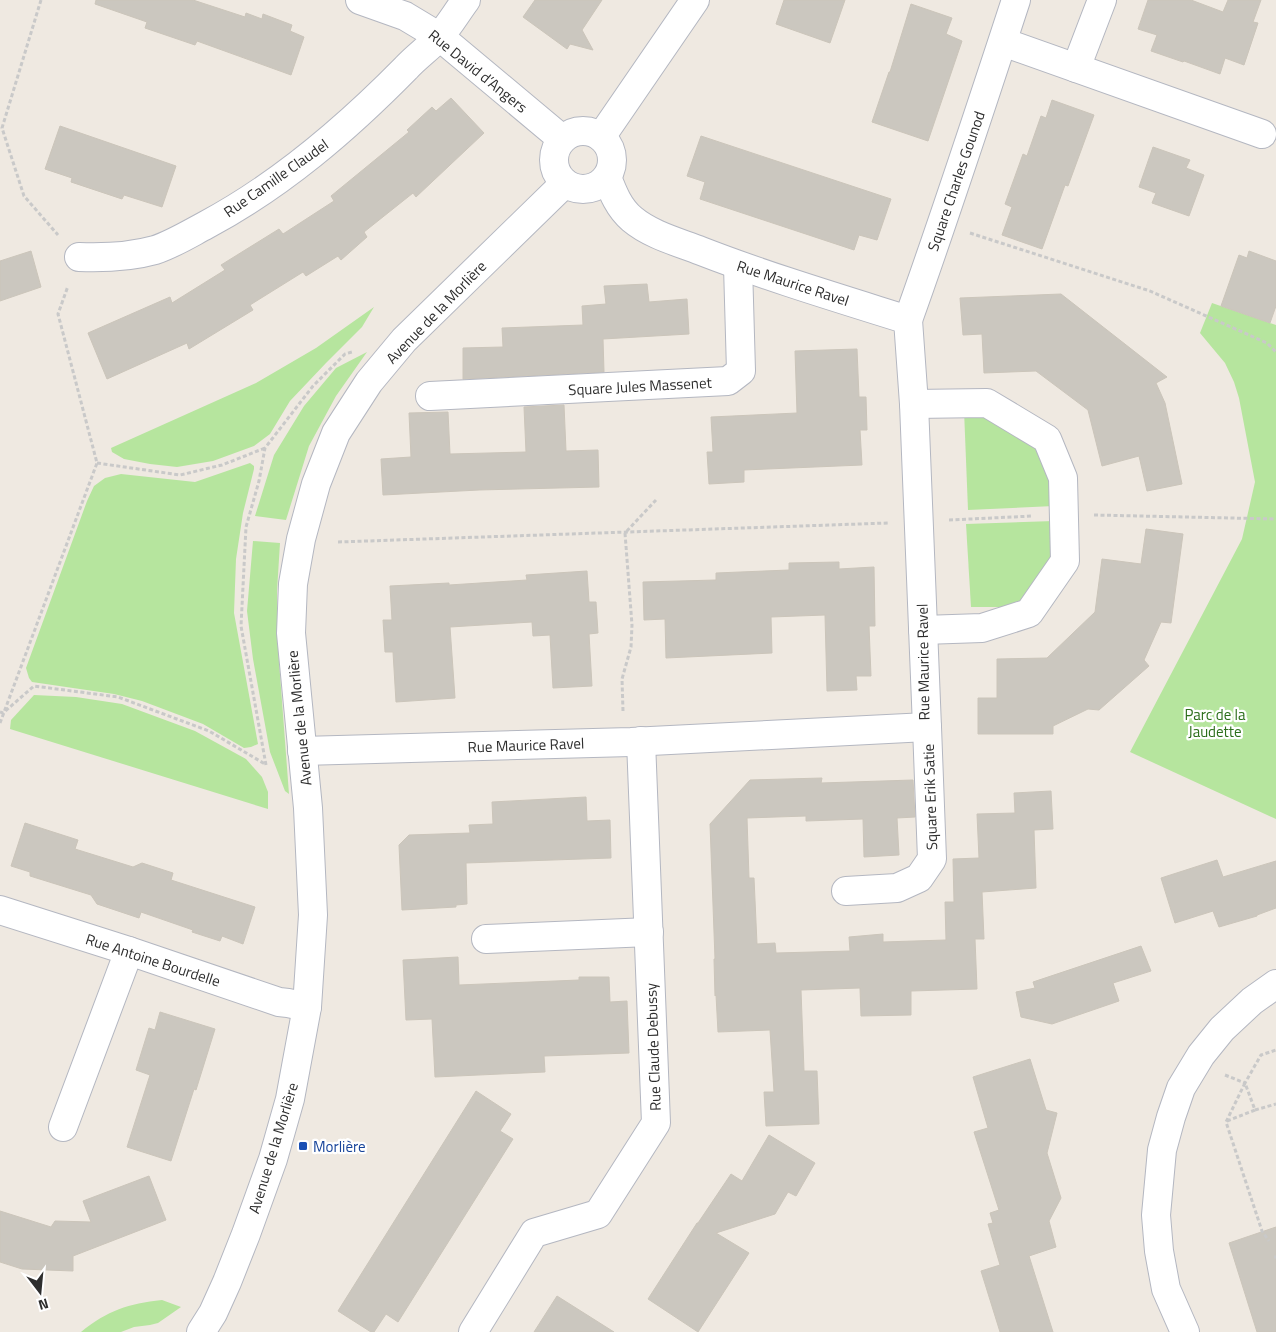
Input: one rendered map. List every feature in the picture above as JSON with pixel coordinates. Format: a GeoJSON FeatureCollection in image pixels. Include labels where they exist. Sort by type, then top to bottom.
{"type":"FeatureCollection","features":[{"type":"Feature","properties":{"kind":"street","name":"Rue David d’Angers"},"geometry":{"type":"LineString","coordinates":[[360,0],[404,16],[440,37],[562,139]]}},
{"type":"Feature","properties":{"kind":"street","name":"Rue Camille Claudel"},"geometry":{"type":"LineString","coordinates":[[79,257],[114,257],[156,250],[179,240],[230,212],[278,180],[326,144],[373,102],[414,59],[440,37],[466,0]]}},
{"type":"Feature","properties":{"kind":"street"},"geometry":{"type":"LineString","coordinates":[[601,137],[695,0]]}},
{"type":"Feature","properties":{"kind":"street","name":"Square Charles Gounod"},"geometry":{"type":"LineString","coordinates":[[908,320],[1003,42],[1015,0]]}},
{"type":"Feature","properties":{"kind":"street"},"geometry":{"type":"LineString","coordinates":[[1076,68],[1102,0]]}},
{"type":"Feature","properties":{"kind":"street"},"geometry":{"type":"LineString","coordinates":[[1003,42],[1262,134]]}},
{"type":"Feature","properties":{"kind":"street"},"geometry":{"type":"LineString","coordinates":[[583,130],[601,137],[608,145],[612,155],[611,168],[607,177],[592,188],[575,188],[565,183],[556,171],[554,161],[557,147],[562,139],[573,132],[583,130]]}},
{"type":"Feature","properties":{"kind":"street","name":"Rue Maurice Ravel"},"geometry":{"type":"LineString","coordinates":[[302,751],[642,741],[927,727],[914,404],[908,320],[738,266],[644,228],[622,209],[607,177]]}},
{"type":"Feature","properties":{"kind":"street","name":"Avenue de la Morlière"},"geometry":{"type":"LineString","coordinates":[[201,1332],[213,1313],[227,1282],[273,1159],[290,1099],[307,1006],[313,916],[308,808],[291,633],[293,584],[301,538],[316,484],[336,433],[369,382],[404,340],[565,183]]}},
{"type":"Feature","properties":{"kind":"street","name":"Square Jules Massenet"},"geometry":{"type":"LineString","coordinates":[[430,396],[728,381],[741,371],[738,266]]}},
{"type":"Feature","properties":{"kind":"street"},"geometry":{"type":"LineString","coordinates":[[914,404],[987,403],[1046,439],[1063,478],[1065,561],[1029,613],[982,628],[923,630]]}},
{"type":"Feature","properties":{"kind":"street","name":"Square Erik Satie"},"geometry":{"type":"LineString","coordinates":[[846,891],[897,888],[919,878],[932,859],[927,727]]}},
{"type":"Feature","properties":{"kind":"street","name":"Rue Claude Debussy"},"geometry":{"type":"LineString","coordinates":[[473,1332],[534,1233],[598,1214],[656,1122],[642,741]]}},
{"type":"Feature","properties":{"kind":"street","name":"Rue Antoine Bourdelle"},"geometry":{"type":"LineString","coordinates":[[0,910],[279,1002],[307,1006]]}},
{"type":"Feature","properties":{"kind":"street"},"geometry":{"type":"LineString","coordinates":[[486,939],[649,932]]}},
{"type":"Feature","properties":{"kind":"street"},"geometry":{"type":"LineString","coordinates":[[63,1127],[129,951]]}},
{"type":"Feature","properties":{"kind":"street"},"geometry":{"type":"LineString","coordinates":[[1185,1332],[1166,1289],[1159,1251],[1156,1215],[1162,1150],[1181,1088],[1201,1055],[1222,1029],[1252,1001],[1276,984]]}},
{"type":"Feature","properties":{"kind":"path"},"geometry":{"type":"LineString","coordinates":[[0,723],[2,712],[97,463],[58,314],[79,257],[24,196],[1,128],[41,0]]}},
{"type":"Feature","properties":{"kind":"path"},"geometry":{"type":"LineString","coordinates":[[962,230],[1150,292],[1267,343],[1276,352]]}},
{"type":"Feature","properties":{"kind":"path"},"geometry":{"type":"LineString","coordinates":[[97,463],[180,475],[222,465],[266,448]]}},
{"type":"Feature","properties":{"kind":"path"},"geometry":{"type":"LineString","coordinates":[[623,713],[622,679],[631,647],[632,625],[625,533],[656,500]]}},
{"type":"Feature","properties":{"kind":"path"},"geometry":{"type":"LineString","coordinates":[[338,542],[918,522]]}},
{"type":"Feature","properties":{"kind":"path"},"geometry":{"type":"LineString","coordinates":[[2,712],[34,686],[118,697],[209,731],[266,765]]}},
{"type":"Feature","properties":{"kind":"path"},"geometry":{"type":"LineString","coordinates":[[1269,1241],[1262,1232],[1226,1122],[1261,1055],[1276,1050]]}},
{"type":"Feature","properties":{"kind":"path"},"geometry":{"type":"LineString","coordinates":[[1223,1074],[1245,1083],[1255,1110]]}},
{"type":"Feature","properties":{"kind":"path"},"geometry":{"type":"LineString","coordinates":[[1226,1122],[1276,1104]]}},
{"type":"Feature","properties":{"kind":"green space","name":"Parc de la Jaudette"},"geometry":{"type":"Polygon","coordinates":[[[1212,303],[1276,325],[1276,819],[1130,752],[1242,539],[1255,482],[1239,398],[1234,382],[1225,363],[1200,333],[1212,303]]]}},
{"type":"Feature","properties":{"kind":"green space"},"geometry":{"type":"Polygon","coordinates":[[[374,307],[362,327],[290,401],[270,434],[254,446],[213,461],[177,467],[124,459],[112,452],[111,448],[256,383],[316,348],[374,307]]]}},
{"type":"Feature","properties":{"kind":"green space"},"geometry":{"type":"Polygon","coordinates":[[[367,352],[336,396],[309,446],[286,520],[255,516],[274,455],[304,406],[336,368],[367,352]]]}},
{"type":"Feature","properties":{"kind":"green space"},"geometry":{"type":"Polygon","coordinates":[[[964,410],[989,413],[1028,433],[1048,463],[1054,506],[968,510],[964,410]]]}},
{"type":"Feature","properties":{"kind":"green space"},"geometry":{"type":"Polygon","coordinates":[[[250,463],[254,466],[254,469],[243,513],[236,559],[234,613],[258,744],[244,748],[203,724],[142,701],[114,694],[32,682],[26,668],[94,486],[105,478],[121,474],[195,482],[250,463]]]}},
{"type":"Feature","properties":{"kind":"green space"},"geometry":{"type":"Polygon","coordinates":[[[1054,521],[1054,545],[1051,560],[1025,599],[1005,607],[971,607],[966,524],[1054,521]]]}},
{"type":"Feature","properties":{"kind":"green space"},"geometry":{"type":"Polygon","coordinates":[[[253,541],[280,543],[277,635],[289,794],[285,791],[270,752],[253,659],[247,611],[253,541]]]}},
{"type":"Feature","properties":{"kind":"green space"},"geometry":{"type":"Polygon","coordinates":[[[34,695],[76,697],[122,704],[195,731],[246,759],[262,777],[268,792],[268,809],[10,729],[11,720],[34,695]]]}},
{"type":"Feature","properties":{"kind":"green space"},"geometry":{"type":"Polygon","coordinates":[[[162,1300],[181,1307],[158,1323],[150,1325],[134,1327],[121,1332],[81,1332],[100,1318],[119,1309],[162,1300]]]}},
{"type":"Feature","properties":{"kind":"building"},"geometry":{"type":"Polygon","coordinates":[[[96,0],[193,0],[245,17],[246,13],[262,19],[263,14],[292,25],[290,31],[304,37],[291,75],[197,41],[195,45],[145,28],[147,22],[95,4],[96,0]]]}},
{"type":"Feature","properties":{"kind":"building"},"geometry":{"type":"Polygon","coordinates":[[[535,0],[602,0],[582,30],[593,50],[570,44],[567,49],[523,17],[535,0]]]}},
{"type":"Feature","properties":{"kind":"building"},"geometry":{"type":"Polygon","coordinates":[[[784,0],[845,0],[830,43],[776,24],[784,0]]]}},
{"type":"Feature","properties":{"kind":"building"},"geometry":{"type":"Polygon","coordinates":[[[1148,0],[1191,0],[1223,12],[1228,0],[1261,0],[1253,22],[1258,23],[1244,65],[1225,58],[1220,74],[1151,51],[1157,35],[1138,29],[1148,0]]]}},
{"type":"Feature","properties":{"kind":"building"},"geometry":{"type":"Polygon","coordinates":[[[911,4],[952,18],[946,34],[962,41],[928,141],[872,122],[911,4]]]}},
{"type":"Feature","properties":{"kind":"building"},"geometry":{"type":"Polygon","coordinates":[[[451,98],[484,133],[416,197],[413,193],[364,232],[367,237],[341,260],[338,256],[306,276],[303,272],[250,305],[253,310],[189,349],[187,343],[107,379],[88,333],[170,297],[172,303],[225,270],[221,265],[279,229],[283,234],[334,201],[331,196],[409,132],[407,130],[432,107],[436,111],[451,98]]]}},
{"type":"Feature","properties":{"kind":"building"},"geometry":{"type":"Polygon","coordinates":[[[1052,100],[1094,115],[1068,186],[1065,185],[1042,249],[1002,235],[1012,207],[1005,204],[1023,154],[1027,156],[1041,116],[1046,118],[1052,100]]]}},
{"type":"Feature","properties":{"kind":"building"},"geometry":{"type":"Polygon","coordinates":[[[60,126],[176,166],[162,207],[124,195],[122,199],[71,182],[72,178],[45,169],[60,126]]]}},
{"type":"Feature","properties":{"kind":"building"},"geometry":{"type":"Polygon","coordinates":[[[701,136],[891,199],[877,240],[859,235],[854,250],[700,199],[705,182],[687,176],[701,136]]]}},
{"type":"Feature","properties":{"kind":"building"},"geometry":{"type":"Polygon","coordinates":[[[1153,147],[1190,160],[1186,168],[1204,175],[1189,216],[1152,203],[1156,193],[1139,187],[1153,147]]]}},
{"type":"Feature","properties":{"kind":"building"},"geometry":{"type":"Polygon","coordinates":[[[31,251],[41,287],[0,301],[0,261],[31,251]]]}},
{"type":"Feature","properties":{"kind":"building"},"geometry":{"type":"Polygon","coordinates":[[[1249,251],[1276,261],[1276,306],[1270,323],[1221,306],[1239,255],[1247,258],[1249,251]]]}},
{"type":"Feature","properties":{"kind":"building"},"geometry":{"type":"Polygon","coordinates":[[[647,284],[649,302],[687,299],[689,334],[603,339],[604,372],[463,379],[463,348],[503,347],[502,328],[583,325],[582,306],[606,304],[604,286],[647,284]]]}},
{"type":"Feature","properties":{"kind":"building"},"geometry":{"type":"Polygon","coordinates":[[[1061,294],[1167,377],[1156,383],[1165,403],[1182,484],[1147,491],[1139,456],[1102,466],[1088,410],[1036,371],[984,373],[982,334],[963,335],[960,298],[1061,294]]]}},
{"type":"Feature","properties":{"kind":"building"},"geometry":{"type":"Polygon","coordinates":[[[857,349],[859,397],[866,397],[867,430],[860,430],[862,465],[744,470],[744,482],[709,484],[707,452],[713,452],[711,417],[797,413],[795,351],[857,349]]]}},
{"type":"Feature","properties":{"kind":"building"},"geometry":{"type":"Polygon","coordinates":[[[564,405],[566,451],[598,450],[599,487],[383,495],[381,459],[411,457],[409,413],[448,412],[450,454],[526,452],[524,407],[564,405]]]}},
{"type":"Feature","properties":{"kind":"building"},"geometry":{"type":"Polygon","coordinates":[[[1146,529],[1183,534],[1171,623],[1161,622],[1144,660],[1149,666],[1099,710],[1088,709],[1053,726],[1053,734],[978,734],[978,698],[997,698],[997,659],[1047,658],[1095,612],[1102,559],[1141,564],[1146,529]]]}},
{"type":"Feature","properties":{"kind":"building"},"geometry":{"type":"Polygon","coordinates":[[[839,562],[839,569],[874,567],[875,626],[869,626],[871,676],[856,676],[857,690],[827,691],[825,615],[771,617],[772,653],[666,658],[665,619],[644,620],[643,582],[716,580],[716,573],[789,570],[789,563],[839,562]]]}},
{"type":"Feature","properties":{"kind":"building"},"geometry":{"type":"Polygon","coordinates":[[[587,571],[589,602],[596,602],[598,633],[589,634],[592,686],[553,688],[550,635],[533,636],[532,622],[450,627],[455,698],[396,702],[393,652],[385,652],[383,620],[392,620],[390,586],[449,583],[449,585],[527,580],[526,575],[587,571]]]}},
{"type":"Feature","properties":{"kind":"building"},"geometry":{"type":"Polygon","coordinates":[[[822,778],[821,783],[913,780],[915,817],[897,818],[899,855],[864,857],[863,819],[806,821],[806,816],[747,818],[749,878],[754,878],[757,944],[775,943],[776,953],[850,951],[849,937],[883,934],[883,942],[946,940],[945,902],[954,902],[953,859],[979,858],[977,814],[1015,813],[1014,793],[1051,791],[1053,829],[1034,830],[1036,888],[982,892],[984,939],[975,939],[977,989],[911,991],[911,1015],[861,1016],[860,988],[801,990],[804,1071],[817,1071],[819,1124],[766,1126],[764,1092],[774,1092],[770,1030],[718,1032],[715,996],[710,824],[750,780],[822,778]]]}},
{"type":"Feature","properties":{"kind":"building"},"geometry":{"type":"Polygon","coordinates":[[[586,797],[587,821],[610,820],[611,858],[466,863],[467,904],[456,905],[456,907],[402,910],[399,845],[409,835],[470,833],[469,825],[493,824],[492,802],[586,797]]]}},
{"type":"Feature","properties":{"kind":"building"},"geometry":{"type":"Polygon","coordinates":[[[25,823],[78,840],[75,849],[133,867],[142,863],[173,873],[171,880],[255,907],[243,944],[222,936],[220,941],[141,912],[139,918],[97,904],[91,895],[30,876],[30,872],[11,866],[25,823]]]}},
{"type":"Feature","properties":{"kind":"building"},"geometry":{"type":"Polygon","coordinates":[[[1217,860],[1223,877],[1276,861],[1276,908],[1257,916],[1219,927],[1213,911],[1175,923],[1161,878],[1217,860]]]}},
{"type":"Feature","properties":{"kind":"building"},"geometry":{"type":"Polygon","coordinates":[[[1141,946],[1151,971],[1113,983],[1119,1001],[1052,1024],[1021,1017],[1016,992],[1035,988],[1033,982],[1141,946]]]}},
{"type":"Feature","properties":{"kind":"building"},"geometry":{"type":"Polygon","coordinates":[[[458,957],[459,985],[579,980],[579,977],[609,977],[610,1002],[627,1001],[629,1053],[544,1056],[545,1072],[435,1077],[432,1019],[406,1020],[403,960],[458,957]]]}},
{"type":"Feature","properties":{"kind":"building"},"geometry":{"type":"Polygon","coordinates":[[[160,1012],[215,1029],[171,1161],[127,1147],[150,1075],[136,1070],[149,1028],[155,1030],[160,1012]]]}},
{"type":"Feature","properties":{"kind":"building"},"geometry":{"type":"Polygon","coordinates":[[[1030,1059],[1046,1110],[1057,1113],[1047,1153],[1061,1198],[1049,1221],[1056,1247],[1029,1256],[1053,1332],[1000,1332],[981,1271],[1000,1265],[988,1224],[993,1223],[990,1213],[999,1210],[974,1132],[988,1128],[973,1077],[1030,1059]]]}},
{"type":"Feature","properties":{"kind":"building"},"geometry":{"type":"Polygon","coordinates":[[[476,1091],[511,1114],[500,1131],[513,1139],[398,1322],[386,1314],[374,1332],[371,1332],[338,1311],[476,1091]]]}},
{"type":"Feature","properties":{"kind":"building"},"geometry":{"type":"Polygon","coordinates":[[[769,1135],[815,1163],[796,1196],[788,1192],[775,1214],[716,1233],[749,1253],[698,1332],[648,1299],[731,1174],[742,1181],[769,1135]]]}},
{"type":"Feature","properties":{"kind":"building"},"geometry":{"type":"Polygon","coordinates":[[[149,1176],[166,1220],[73,1256],[73,1271],[22,1269],[0,1262],[0,1211],[51,1227],[55,1221],[91,1222],[83,1201],[149,1176]]]}},
{"type":"Feature","properties":{"kind":"building"},"geometry":{"type":"Polygon","coordinates":[[[1276,1227],[1276,1332],[1257,1332],[1229,1243],[1276,1227]]]}},
{"type":"Feature","properties":{"kind":"building"},"geometry":{"type":"Polygon","coordinates":[[[557,1296],[614,1332],[534,1332],[557,1296]]]}},
{"type":"Feature","properties":{"kind":"place","name":"Morlière"},"geometry":{"type":"Point","coordinates":[303,1146]}}]}
